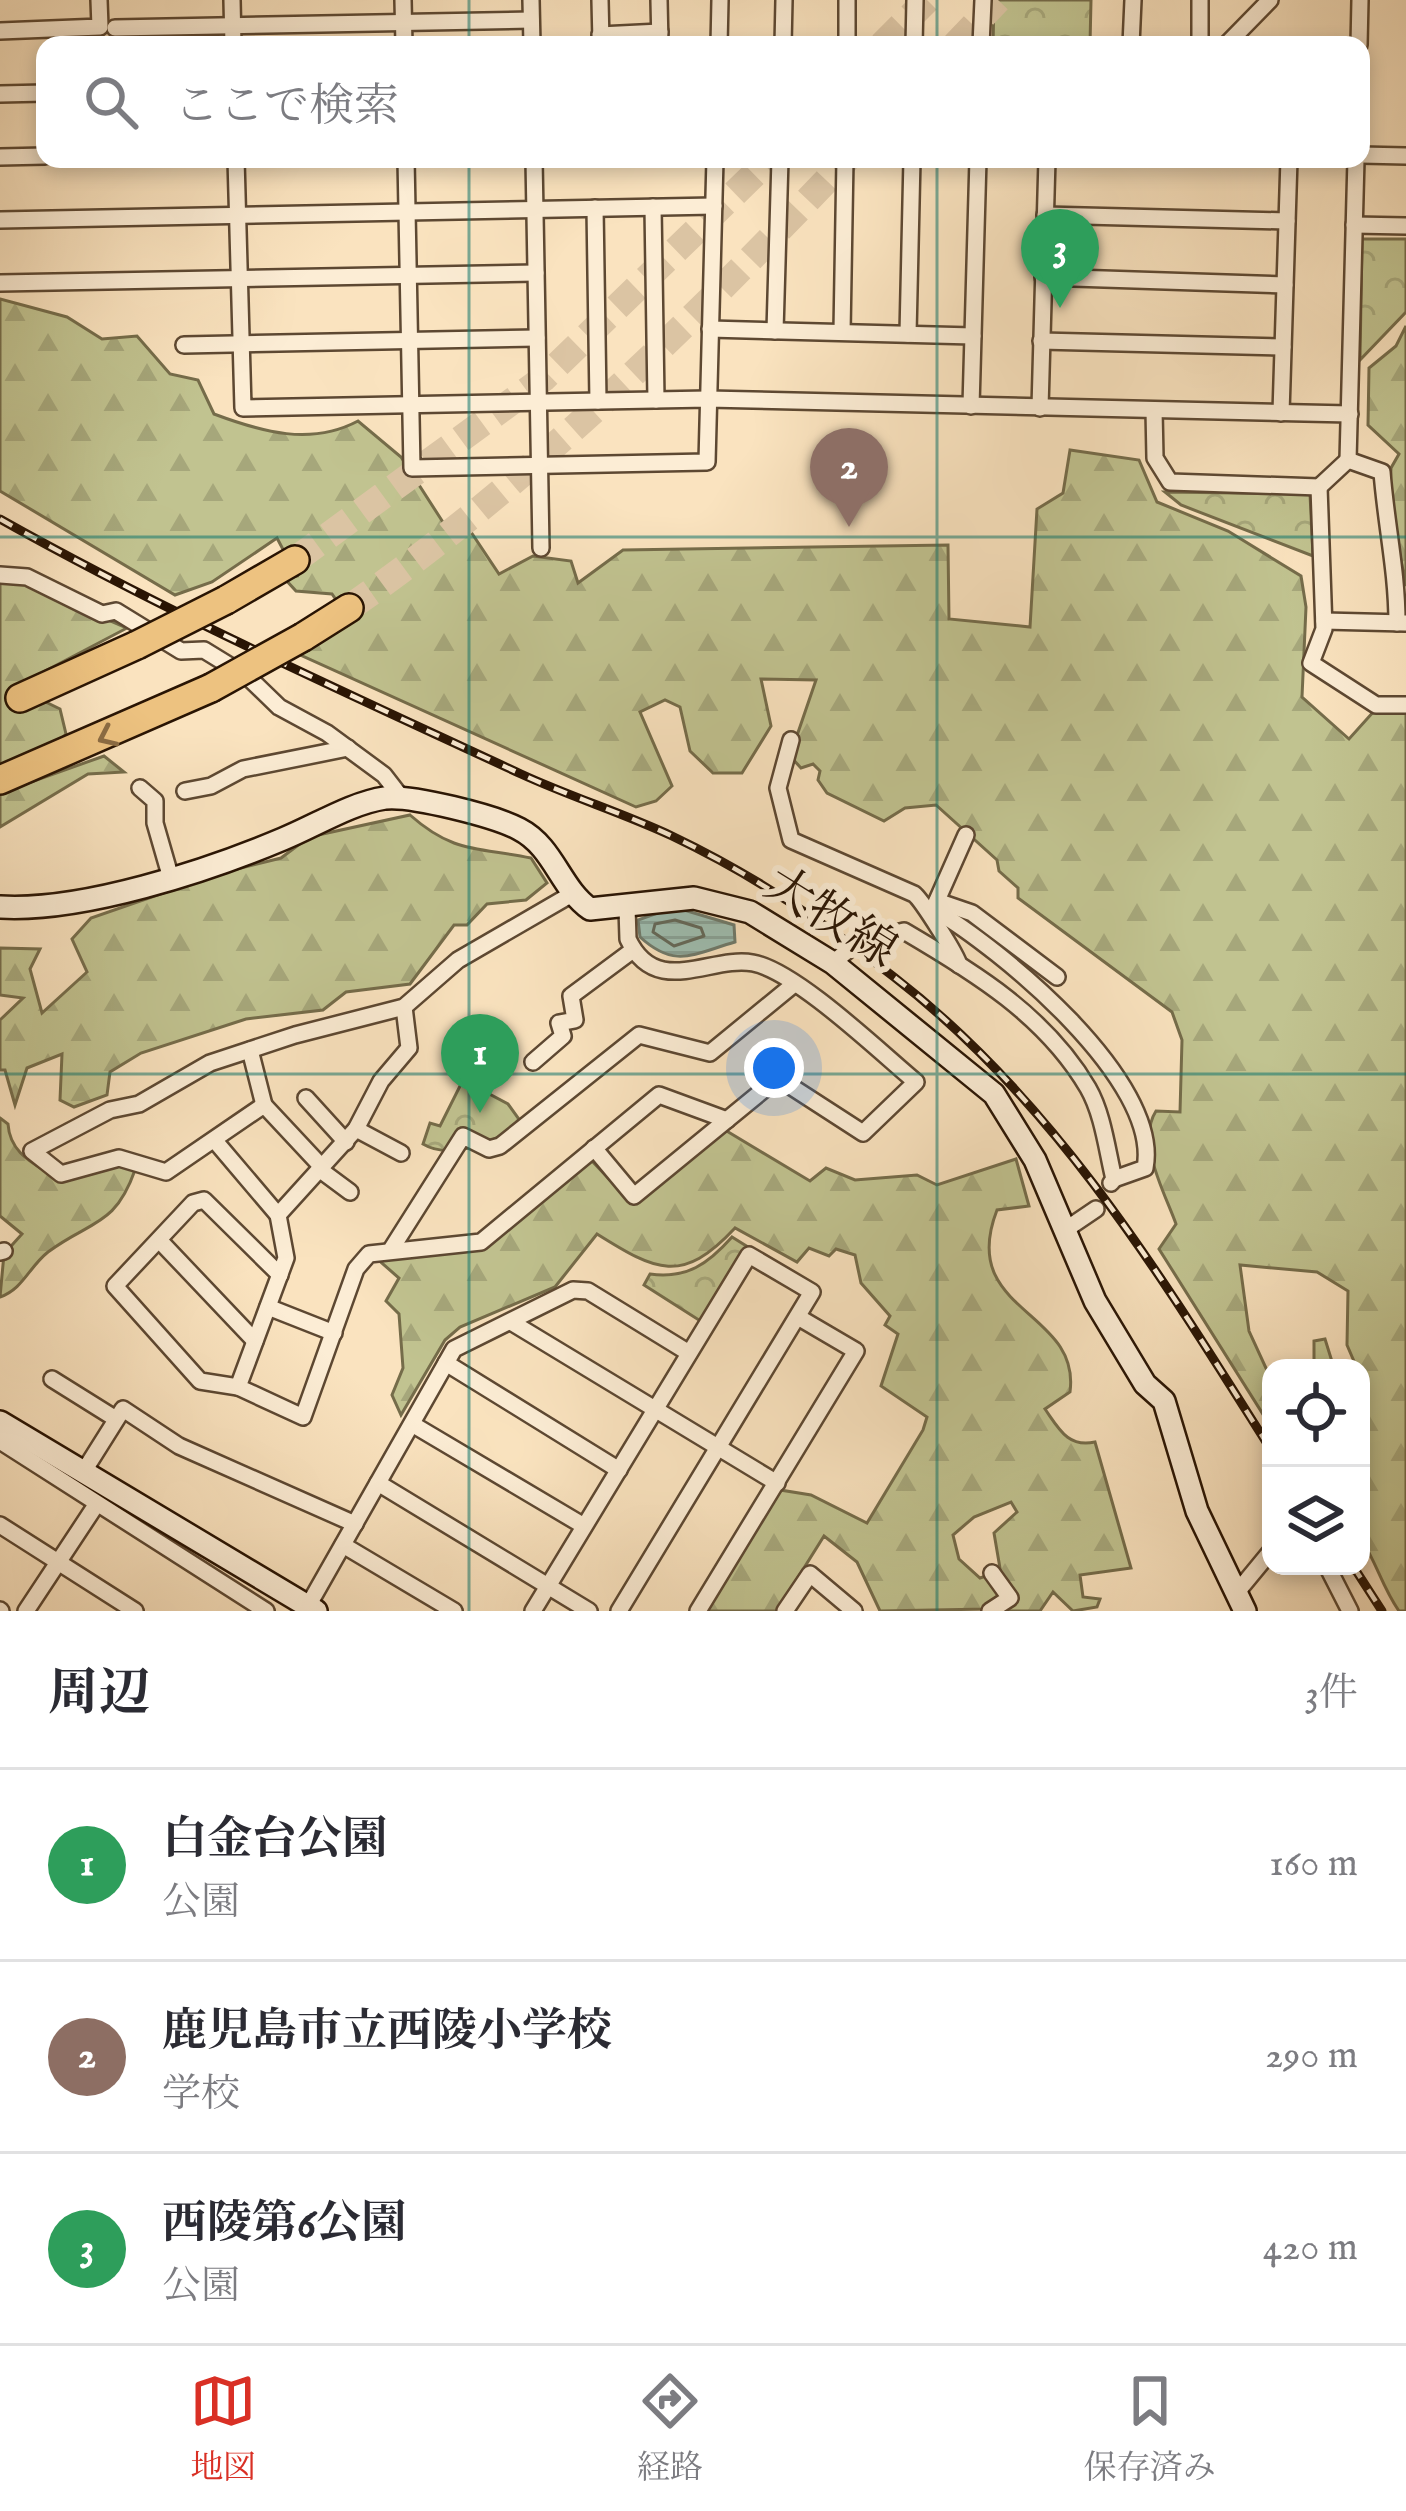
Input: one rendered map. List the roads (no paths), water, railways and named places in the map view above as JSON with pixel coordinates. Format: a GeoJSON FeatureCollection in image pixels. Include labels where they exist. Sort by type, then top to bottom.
{"type":"FeatureCollection","features":[{"type":"Feature","properties":{"kind":"highway"},"geometry":{"type":"LineString","coordinates":[[20,698],[137,645],[295,560]]}},
{"type":"Feature","properties":{"kind":"highway"},"geometry":{"type":"LineString","coordinates":[[0,780],[80,750],[211,688],[349,608]]}},
{"type":"Feature","properties":{"kind":"street"},"geometry":{"type":"LineString","coordinates":[[0,31],[100,27],[99,0]]}},
{"type":"Feature","properties":{"kind":"street"},"geometry":{"type":"LineString","coordinates":[[232,0],[233,36]]}},
{"type":"Feature","properties":{"kind":"street"},"geometry":{"type":"LineString","coordinates":[[403,0],[404,36]]}},
{"type":"Feature","properties":{"kind":"street"},"geometry":{"type":"LineString","coordinates":[[531,0],[532,36]]}},
{"type":"Feature","properties":{"kind":"street"},"geometry":{"type":"LineString","coordinates":[[600,0],[601,36]]}},
{"type":"Feature","properties":{"kind":"street"},"geometry":{"type":"LineString","coordinates":[[659,0],[660,36]]}},
{"type":"Feature","properties":{"kind":"street"},"geometry":{"type":"LineString","coordinates":[[718,36],[720,0]]}},
{"type":"Feature","properties":{"kind":"street"},"geometry":{"type":"LineString","coordinates":[[783,36],[784,0]]}},
{"type":"Feature","properties":{"kind":"street"},"geometry":{"type":"LineString","coordinates":[[847,0],[847,36]]}},
{"type":"Feature","properties":{"kind":"street"},"geometry":{"type":"LineString","coordinates":[[914,36],[915,0]]}},
{"type":"Feature","properties":{"kind":"street"},"geometry":{"type":"LineString","coordinates":[[981,36],[982,0]]}},
{"type":"Feature","properties":{"kind":"street"},"geometry":{"type":"LineString","coordinates":[[1131,36],[1132,0]]}},
{"type":"Feature","properties":{"kind":"street"},"geometry":{"type":"LineString","coordinates":[[1200,36],[1201,0]]}},
{"type":"Feature","properties":{"kind":"street"},"geometry":{"type":"LineString","coordinates":[[1235,36],[1270,0]]}},
{"type":"Feature","properties":{"kind":"street"},"geometry":{"type":"LineString","coordinates":[[1359,36],[1360,0]]}},
{"type":"Feature","properties":{"kind":"street"},"geometry":{"type":"LineString","coordinates":[[115,28],[531,20]]}},
{"type":"Feature","properties":{"kind":"street"},"geometry":{"type":"LineString","coordinates":[[0,94],[36,93]]}},
{"type":"Feature","properties":{"kind":"street"},"geometry":{"type":"LineString","coordinates":[[0,157],[36,156]]}},
{"type":"Feature","properties":{"kind":"street"},"geometry":{"type":"LineString","coordinates":[[1370,157],[1406,156]]}},
{"type":"Feature","properties":{"kind":"street"},"geometry":{"type":"LineString","coordinates":[[236,168],[243,408],[708,400],[1350,414]]}},
{"type":"Feature","properties":{"kind":"street"},"geometry":{"type":"LineString","coordinates":[[406,168],[412,468],[706,462],[715,168]]}},
{"type":"Feature","properties":{"kind":"street"},"geometry":{"type":"LineString","coordinates":[[534,168],[541,548]]}},
{"type":"Feature","properties":{"kind":"street"},"geometry":{"type":"LineString","coordinates":[[775,331],[780,168]]}},
{"type":"Feature","properties":{"kind":"street"},"geometry":{"type":"LineString","coordinates":[[842,332],[844,168]]}},
{"type":"Feature","properties":{"kind":"street"},"geometry":{"type":"LineString","coordinates":[[908,334],[912,168]]}},
{"type":"Feature","properties":{"kind":"street"},"geometry":{"type":"LineString","coordinates":[[971,406],[978,168]]}},
{"type":"Feature","properties":{"kind":"street"},"geometry":{"type":"LineString","coordinates":[[1040,407],[1047,168]]}},
{"type":"Feature","properties":{"kind":"street"},"geometry":{"type":"LineString","coordinates":[[1281,413],[1289,168]]}},
{"type":"Feature","properties":{"kind":"street"},"geometry":{"type":"LineString","coordinates":[[1154,410],[1155,458],[1170,482],[1319,487],[1348,460],[1358,168]]}},
{"type":"Feature","properties":{"kind":"street"},"geometry":{"type":"LineString","coordinates":[[0,220],[714,206]]}},
{"type":"Feature","properties":{"kind":"street"},"geometry":{"type":"LineString","coordinates":[[653,207],[656,400]]}},
{"type":"Feature","properties":{"kind":"street"},"geometry":{"type":"LineString","coordinates":[[595,208],[598,400]]}},
{"type":"Feature","properties":{"kind":"street"},"geometry":{"type":"LineString","coordinates":[[1045,215],[1287,221]]}},
{"type":"Feature","properties":{"kind":"street"},"geometry":{"type":"LineString","coordinates":[[1354,225],[1406,226]]}},
{"type":"Feature","properties":{"kind":"street"},"geometry":{"type":"LineString","coordinates":[[0,284],[536,274]]}},
{"type":"Feature","properties":{"kind":"street"},"geometry":{"type":"LineString","coordinates":[[1043,278],[1285,285]]}},
{"type":"Feature","properties":{"kind":"street"},"geometry":{"type":"LineString","coordinates":[[710,329],[973,336]]}},
{"type":"Feature","properties":{"kind":"street"},"geometry":{"type":"LineString","coordinates":[[184,345],[537,338]]}},
{"type":"Feature","properties":{"kind":"street"},"geometry":{"type":"LineString","coordinates":[[1042,341],[1283,347]]}},
{"type":"Feature","properties":{"kind":"street"},"geometry":{"type":"LineString","coordinates":[[1324,621],[1401,623],[1397,571],[1387,546],[1382,472],[1348,460]]}},
{"type":"Feature","properties":{"kind":"street"},"geometry":{"type":"LineString","coordinates":[[1319,487],[1324,621],[1311,663],[1376,705],[1406,705]]}},
{"type":"Feature","properties":{"kind":"street"},"geometry":{"type":"LineString","coordinates":[[0,575],[27,578],[102,614],[116,611],[182,651],[204,650],[248,677],[279,707],[348,748],[384,775],[401,797]]}},
{"type":"Feature","properties":{"kind":"street"},"geometry":{"type":"LineString","coordinates":[[790,740],[778,788],[791,840],[932,904],[995,947],[1051,997],[1138,1110],[1144,1168],[1112,1181],[1089,1090],[1047,1035],[973,970],[904,932],[867,940]]}},
{"type":"Feature","properties":{"kind":"street"},"geometry":{"type":"LineString","coordinates":[[185,791],[211,786],[243,769],[348,748]]}},
{"type":"Feature","properties":{"kind":"street"},"geometry":{"type":"LineString","coordinates":[[140,788],[155,801],[155,824],[170,875]]}},
{"type":"Feature","properties":{"kind":"street"},"geometry":{"type":"LineString","coordinates":[[0,907],[71,904],[278,841],[375,800],[401,797],[521,830],[552,857],[572,894],[458,960],[404,1007],[210,1064],[139,1104],[110,1110],[32,1151],[61,1174],[119,1158],[166,1172],[217,1142],[264,1106]]}},
{"type":"Feature","properties":{"kind":"street"},"geometry":{"type":"LineString","coordinates":[[959,965],[956,949],[925,914],[966,835]]}},
{"type":"Feature","properties":{"kind":"street","name":"大牧線"},"geometry":{"type":"LineString","coordinates":[[572,894],[590,909],[678,898],[713,900],[770,922],[840,957],[994,1094],[1024,1140],[1095,1301],[1145,1384],[1164,1401],[1197,1510],[1242,1601]]}},
{"type":"Feature","properties":{"kind":"street"},"geometry":{"type":"LineString","coordinates":[[932,904],[972,913],[1057,977]]}},
{"type":"Feature","properties":{"kind":"street"},"geometry":{"type":"LineString","coordinates":[[595,1148],[634,1196],[778,1078],[863,1133],[916,1082],[793,985],[753,962],[669,971],[633,950],[625,924],[627,908]]}},
{"type":"Feature","properties":{"kind":"street"},"geometry":{"type":"LineString","coordinates":[[533,1062],[563,1036],[559,1022],[575,1020],[572,996],[633,950]]}},
{"type":"Feature","properties":{"kind":"street"},"geometry":{"type":"LineString","coordinates":[[392,1248],[463,1136],[489,1149],[500,1146],[639,1035],[710,1053],[793,985]]}},
{"type":"Feature","properties":{"kind":"street"},"geometry":{"type":"LineString","coordinates":[[278,1215],[351,1136],[381,1081],[409,1048],[404,1007]]}},
{"type":"Feature","properties":{"kind":"street"},"geometry":{"type":"LineString","coordinates":[[250,1049],[264,1106],[350,1192]]}},
{"type":"Feature","properties":{"kind":"street"},"geometry":{"type":"LineString","coordinates":[[280,1275],[204,1200],[194,1203],[115,1286],[200,1381],[238,1388],[303,1417],[361,1260],[379,1249],[481,1242],[659,1095],[727,1120]]}},
{"type":"Feature","properties":{"kind":"street"},"geometry":{"type":"LineString","coordinates":[[306,1098],[351,1136],[401,1153]]}},
{"type":"Feature","properties":{"kind":"street"},"geometry":{"type":"LineString","coordinates":[[217,1142],[278,1215],[286,1258],[238,1388]]}},
{"type":"Feature","properties":{"kind":"street"},"geometry":{"type":"LineString","coordinates":[[1065,1229],[1096,1209]]}},
{"type":"Feature","properties":{"kind":"street"},"geometry":{"type":"LineString","coordinates":[[159,1240],[255,1341]]}},
{"type":"Feature","properties":{"kind":"street"},"geometry":{"type":"LineString","coordinates":[[533,1611],[749,1256],[812,1292],[619,1611]]}},
{"type":"Feature","properties":{"kind":"street"},"geometry":{"type":"LineString","coordinates":[[0,1421],[312,1609],[343,1545],[460,1344],[573,1290],[588,1291],[689,1353]]}},
{"type":"Feature","properties":{"kind":"street"},"geometry":{"type":"LineString","coordinates":[[268,1306],[334,1333]]}},
{"type":"Feature","properties":{"kind":"street"},"geometry":{"type":"LineString","coordinates":[[698,1611],[856,1351],[798,1317]]}},
{"type":"Feature","properties":{"kind":"street"},"geometry":{"type":"LineString","coordinates":[[511,1322],[777,1483]]}},
{"type":"Feature","properties":{"kind":"street"},"geometry":{"type":"LineString","coordinates":[[446,1364],[619,1469]]}},
{"type":"Feature","properties":{"kind":"street"},"geometry":{"type":"LineString","coordinates":[[52,1379],[116,1419]]}},
{"type":"Feature","properties":{"kind":"street"},"geometry":{"type":"LineString","coordinates":[[84,1471],[123,1409],[179,1446],[355,1524]]}},
{"type":"Feature","properties":{"kind":"street"},"geometry":{"type":"LineString","coordinates":[[412,1424],[584,1526]]}},
{"type":"Feature","properties":{"kind":"street"},"geometry":{"type":"LineString","coordinates":[[0,1442],[266,1611]]}},
{"type":"Feature","properties":{"kind":"street"},"geometry":{"type":"LineString","coordinates":[[378,1484],[589,1611]]}},
{"type":"Feature","properties":{"kind":"street"},"geometry":{"type":"LineString","coordinates":[[26,1611],[95,1505]]}},
{"type":"Feature","properties":{"kind":"street"},"geometry":{"type":"LineString","coordinates":[[0,1525],[135,1611]]}},
{"type":"Feature","properties":{"kind":"street"},"geometry":{"type":"LineString","coordinates":[[343,1545],[454,1611]]}},
{"type":"Feature","properties":{"kind":"street"},"geometry":{"type":"LineString","coordinates":[[1242,1601],[1262,1567]]}},
{"type":"Feature","properties":{"kind":"street"},"geometry":{"type":"LineString","coordinates":[[990,1611],[1010,1598],[992,1573]]}},
{"type":"Feature","properties":{"kind":"street"},"geometry":{"type":"LineString","coordinates":[[785,1611],[810,1574],[854,1611]]}},
{"type":"Feature","properties":{"kind":"street"},"geometry":{"type":"LineString","coordinates":[[1332,1575],[1350,1611]]}},
{"type":"Feature","properties":{"kind":"water"},"geometry":{"type":"Polygon","coordinates":[[[674,907],[734,925],[735,942],[685,956],[652,947],[640,937],[638,920],[674,907]]]}},
{"type":"Feature","properties":{"kind":"tunnel"},"geometry":{"type":"LineString","coordinates":[[891,36],[927,0]]}},
{"type":"Feature","properties":{"kind":"tunnel"},"geometry":{"type":"LineString","coordinates":[[964,36],[998,0]]}},
{"type":"Feature","properties":{"kind":"tunnel"},"geometry":{"type":"LineString","coordinates":[[295,560],[544,378],[761,168]]}},
{"type":"Feature","properties":{"kind":"tunnel"},"geometry":{"type":"LineString","coordinates":[[349,608],[547,452],[730,280],[838,168]]}},
{"type":"Feature","properties":{"kind":"railway"},"geometry":{"type":"LineString","coordinates":[[0,519],[258,651],[521,774],[701,851],[842,938],[952,1026],[1056,1137],[1147,1258],[1262,1436]]}},
{"type":"Feature","properties":{"kind":"railway"},"geometry":{"type":"LineString","coordinates":[[1359,1575],[1382,1611]]}},
{"type":"Feature","properties":{"kind":"place","name":"西陵第6公園"},"geometry":{"type":"Point","coordinates":[1060,308]}},
{"type":"Feature","properties":{"kind":"place","name":"鹿児島市立西陵小学校"},"geometry":{"type":"Point","coordinates":[849,527]}},
{"type":"Feature","properties":{"kind":"place","name":"白金台公園"},"geometry":{"type":"Point","coordinates":[480,1113]}}]}
